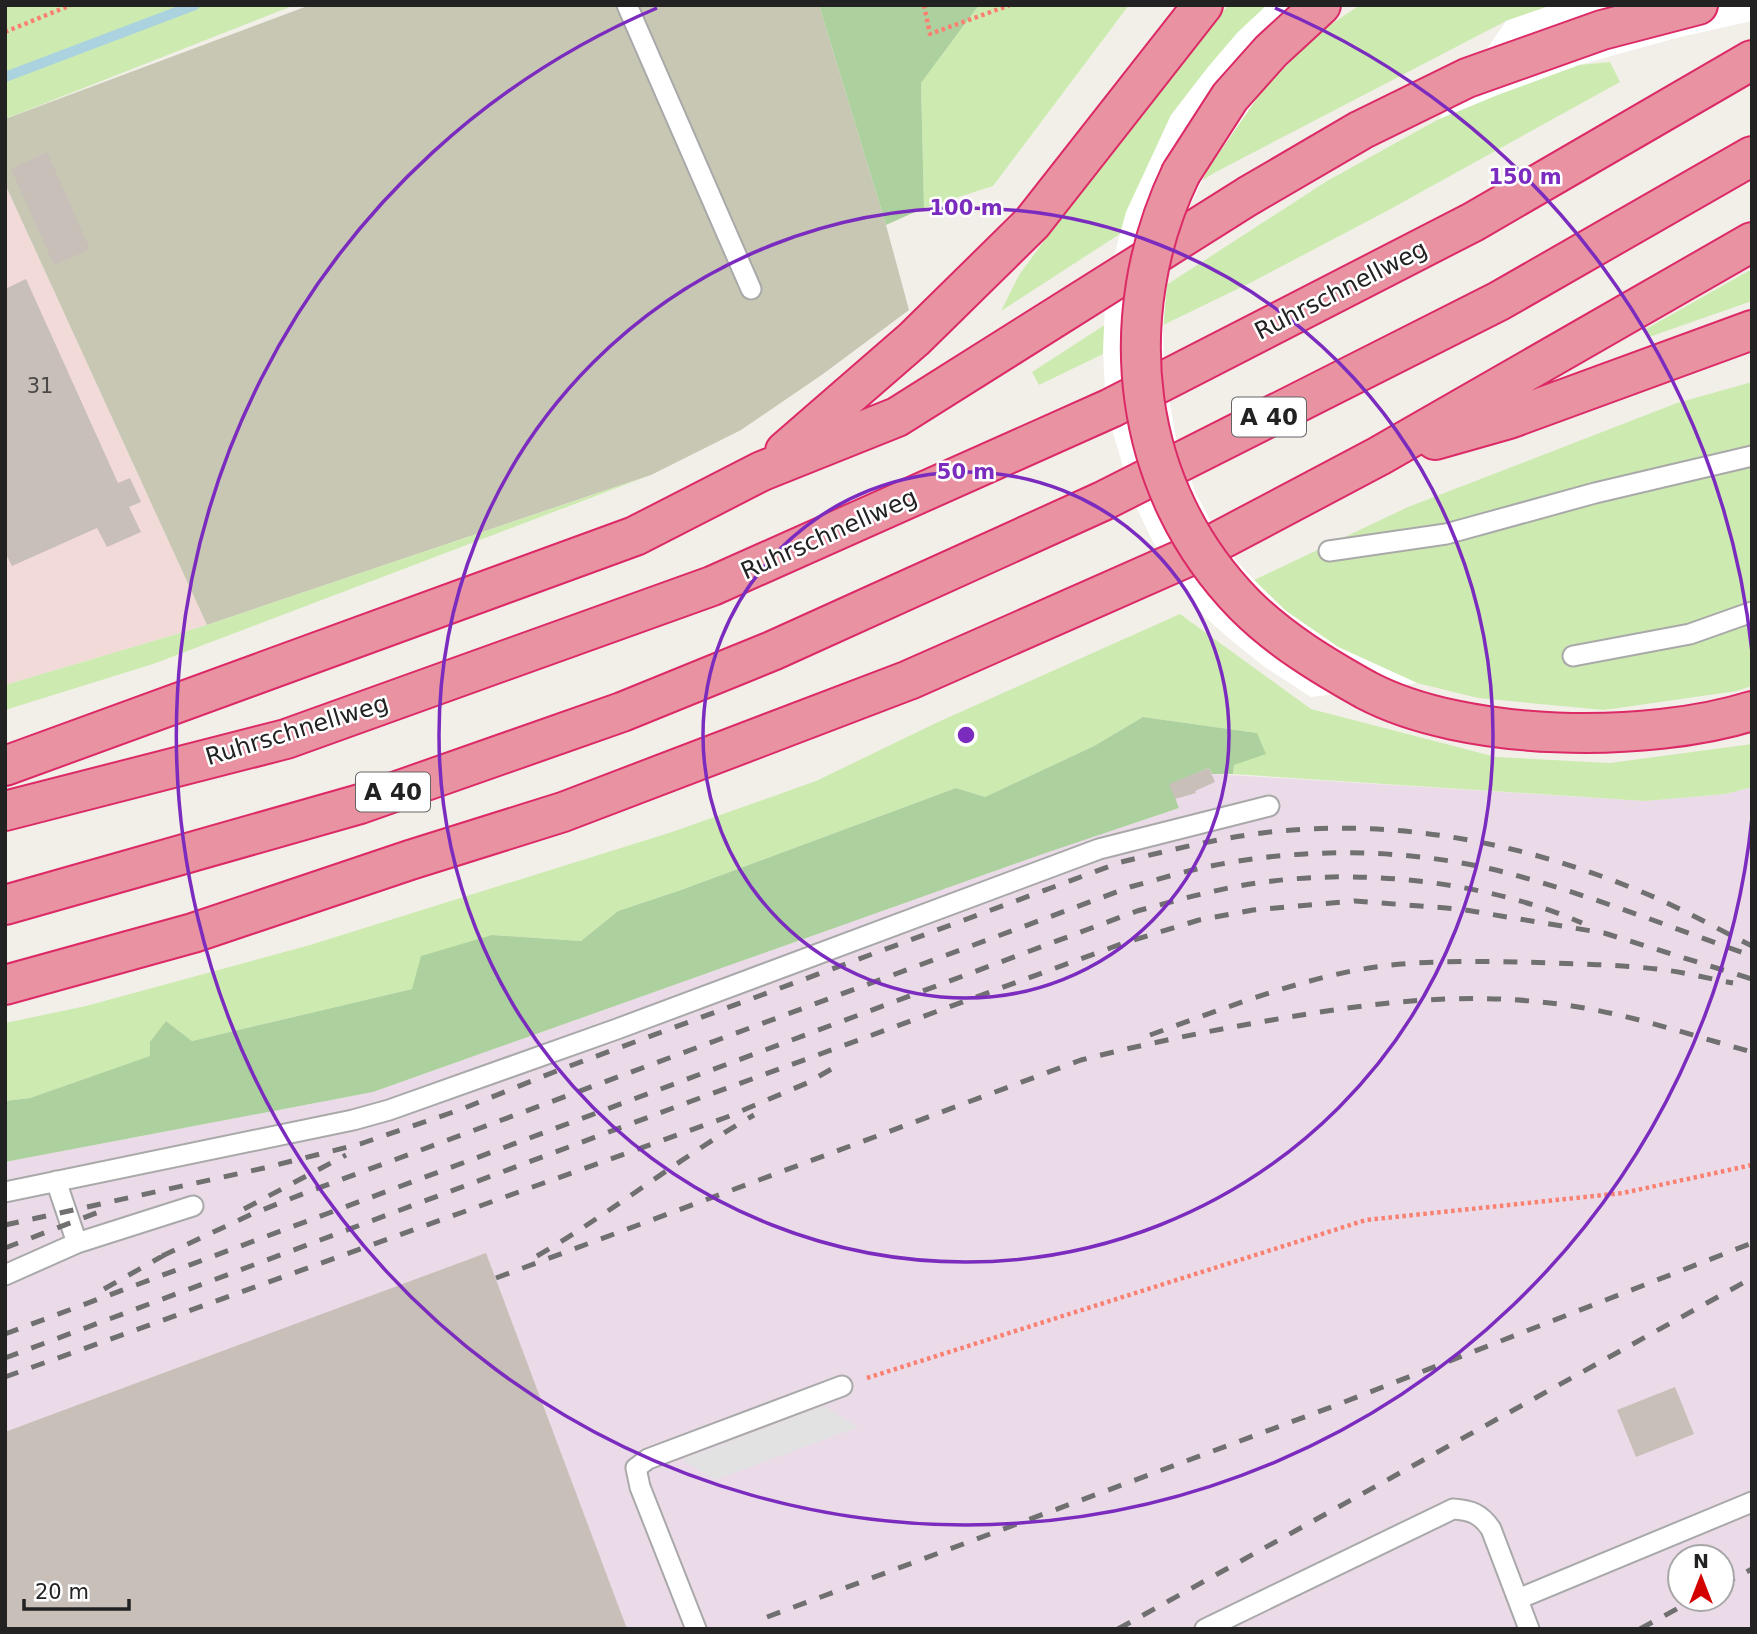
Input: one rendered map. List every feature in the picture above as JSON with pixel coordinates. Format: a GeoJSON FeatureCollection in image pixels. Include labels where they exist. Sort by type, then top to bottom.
{"type":"FeatureCollection","features":[{"type":"Feature","properties":{"kind":"highway"},"geometry":{"type":"LineString","coordinates":[[762,471],[914,339],[1032,223],[1203,5]]}},
{"type":"Feature","properties":{"kind":"highway"},"geometry":{"type":"LineString","coordinates":[[1321,5],[1271,51],[1230,97],[1181,173],[1164,208],[1144,288],[1141,372],[1151,436],[1167,489],[1183,523],[1213,568],[1245,605],[1281,637],[1366,690],[1438,717],[1513,730],[1602,733],[1709,722],[1752,711]]}},
{"type":"Feature","properties":{"kind":"highway"},"geometry":{"type":"LineString","coordinates":[[5,766],[635,536],[762,471],[897,417],[1248,196],[1361,130],[1466,78],[1602,30],[1698,5]]}},
{"type":"Feature","properties":{"kind":"highway","name":"Ruhrschnellweg"},"geometry":{"type":"LineString","coordinates":[[5,811],[286,739],[712,586],[1111,408],[1473,222],[1752,60]]}},
{"type":"Feature","properties":{"kind":"highway","name":"A 40"},"geometry":{"type":"LineString","coordinates":[[5,905],[360,804],[622,712],[772,651],[1103,501],[1487,307],[1752,156]]}},
{"type":"Feature","properties":{"kind":"highway"},"geometry":{"type":"LineString","coordinates":[[5,985],[193,933],[563,812],[909,680],[1192,555],[1379,456],[1752,242]]}},
{"type":"Feature","properties":{"kind":"highway"},"geometry":{"type":"LineString","coordinates":[[1379,456],[1509,419],[1752,330]]}},
{"type":"Feature","properties":{"kind":"lane"},"geometry":{"type":"LineString","coordinates":[[627,5],[751,289]]}},
{"type":"Feature","properties":{"kind":"lane"},"geometry":{"type":"LineString","coordinates":[[1329,551],[1446,534],[1752,456]]}},
{"type":"Feature","properties":{"kind":"lane"},"geometry":{"type":"LineString","coordinates":[[1573,656],[1690,634],[1752,612]]}},
{"type":"Feature","properties":{"kind":"lane"},"geometry":{"type":"LineString","coordinates":[[5,1192],[353,1120],[389,1110],[617,1029],[1099,849],[1269,806]]}},
{"type":"Feature","properties":{"kind":"lane"},"geometry":{"type":"LineString","coordinates":[[56,1181],[77,1243]]}},
{"type":"Feature","properties":{"kind":"lane"},"geometry":{"type":"LineString","coordinates":[[5,1275],[77,1243],[193,1206]]}},
{"type":"Feature","properties":{"kind":"lane"},"geometry":{"type":"LineString","coordinates":[[696,1629],[640,1487],[636,1468],[648,1459],[842,1386]]}},
{"type":"Feature","properties":{"kind":"lane"},"geometry":{"type":"LineString","coordinates":[[1518,1599],[1752,1502]]}},
{"type":"Feature","properties":{"kind":"lane"},"geometry":{"type":"LineString","coordinates":[[1205,1629],[1453,1509],[1469,1510],[1483,1517],[1491,1529],[1529,1629]]}},
{"type":"Feature","properties":{"kind":"path"},"geometry":{"type":"LineString","coordinates":[[5,32],[71,5]]}},
{"type":"Feature","properties":{"kind":"path"},"geometry":{"type":"LineString","coordinates":[[924,5],[930,34],[1010,5]]}},
{"type":"Feature","properties":{"kind":"path"},"geometry":{"type":"LineString","coordinates":[[842,1386],[1366,1220],[1623,1193],[1752,1165]]}},
{"type":"Feature","properties":{"kind":"shaded area"},"geometry":{"type":"Polygon","coordinates":[[[310,5],[819,5],[909,310],[741,430],[651,475],[207,625],[5,184],[5,119],[310,5]]]}},
{"type":"Feature","properties":{"kind":"shaded area"},"geometry":{"type":"Polygon","coordinates":[[[5,184],[207,625],[5,685],[5,184]]]}},
{"type":"Feature","properties":{"kind":"shaded area"},"geometry":{"type":"Polygon","coordinates":[[[1209,768],[1212,774],[1645,801],[1726,794],[1752,787],[1752,1629],[5,1629],[5,1162],[373,1092],[1179,808],[1169,784],[1209,768]]]}},
{"type":"Feature","properties":{"kind":"shaded area"},"geometry":{"type":"Polygon","coordinates":[[[824,1406],[858,1427],[715,1480],[682,1460],[824,1406]]]}},
{"type":"Feature","properties":{"kind":"green space"},"geometry":{"type":"Polygon","coordinates":[[[5,5],[295,5],[5,119],[5,5]]]}},
{"type":"Feature","properties":{"kind":"green space"},"geometry":{"type":"Polygon","coordinates":[[[819,5],[979,5],[921,83],[924,208],[886,225],[819,5]]]}},
{"type":"Feature","properties":{"kind":"green space"},"geometry":{"type":"Polygon","coordinates":[[[979,5],[1129,5],[993,186],[924,208],[921,83],[979,5]]]}},
{"type":"Feature","properties":{"kind":"green space"},"geometry":{"type":"Polygon","coordinates":[[[1229,5],[1341,5],[1324,29],[1360,5],[1552,5],[1506,21],[1214,173],[1001,311],[1019,275],[1182,53],[1229,5]]]}},
{"type":"Feature","properties":{"kind":"green space"},"geometry":{"type":"Polygon","coordinates":[[[1610,62],[1620,82],[1252,282],[1039,385],[1032,372],[1327,181],[1439,119],[1579,65],[1610,62]]]}},
{"type":"Feature","properties":{"kind":"green space"},"geometry":{"type":"Polygon","coordinates":[[[1752,269],[1752,301],[1649,337],[1646,329],[1752,269]]]}},
{"type":"Feature","properties":{"kind":"green space"},"geometry":{"type":"Polygon","coordinates":[[[1752,382],[1752,686],[1737,691],[1604,710],[1478,698],[1417,683],[1338,647],[1286,611],[1254,580],[1408,507],[1677,403],[1752,382]]]}},
{"type":"Feature","properties":{"kind":"green space"},"geometry":{"type":"Polygon","coordinates":[[[651,475],[153,664],[5,710],[5,685],[207,625],[651,475]]]}},
{"type":"Feature","properties":{"kind":"green space"},"geometry":{"type":"Polygon","coordinates":[[[1180,614],[1311,709],[1496,757],[1610,763],[1752,744],[1752,787],[1726,794],[1645,801],[1233,774],[1234,765],[1257,733],[1143,717],[1094,746],[985,797],[956,788],[618,911],[581,941],[492,935],[412,989],[192,1041],[166,1021],[151,1056],[30,1098],[5,1101],[5,1023],[86,1006],[310,945],[672,832],[816,781],[936,723],[1180,614]]]}},
{"type":"Feature","properties":{"kind":"green space"},"geometry":{"type":"Polygon","coordinates":[[[1143,717],[1257,733],[1266,754],[1234,765],[1233,774],[1212,774],[1209,768],[1170,784],[1179,808],[373,1092],[5,1162],[5,1101],[30,1098],[150,1056],[150,1042],[166,1021],[192,1041],[412,989],[421,956],[492,935],[581,941],[618,911],[956,788],[985,797],[1094,746],[1143,717]]]}},
{"type":"Feature","properties":{"kind":"pier"},"geometry":{"type":"Polygon","coordinates":[[[1267,5],[1341,5],[1322,30],[1264,88],[1208,169],[1188,210],[1174,248],[1163,329],[1164,370],[1176,438],[1196,494],[1217,532],[1239,564],[1262,588],[1286,611],[1338,647],[1417,683],[1311,697],[1266,668],[1231,640],[1205,617],[1153,542],[1133,500],[1111,426],[1105,391],[1105,306],[1113,260],[1126,212],[1171,115],[1238,32],[1267,5]]]}},
{"type":"Feature","properties":{"kind":"pier"},"geometry":{"type":"Polygon","coordinates":[[[1552,5],[1752,5],[1752,21],[1676,38],[1579,65],[1439,119],[1506,21],[1552,5]]]}},
{"type":"Feature","properties":{"kind":"building"},"geometry":{"type":"Polygon","coordinates":[[[47,152],[90,249],[54,265],[11,169],[47,152]]]}},
{"type":"Feature","properties":{"kind":"building"},"geometry":{"type":"Polygon","coordinates":[[[26,279],[118,483],[130,478],[141,502],[129,507],[141,532],[107,547],[97,528],[12,566],[5,552],[5,289],[26,279]]]}},
{"type":"Feature","properties":{"kind":"building"},"geometry":{"type":"Polygon","coordinates":[[[1209,768],[1215,782],[1195,791],[1196,793],[1175,799],[1169,784],[1209,768]]]}},
{"type":"Feature","properties":{"kind":"building"},"geometry":{"type":"Polygon","coordinates":[[[486,1253],[627,1629],[5,1629],[5,1432],[486,1253]]]}},
{"type":"Feature","properties":{"kind":"building"},"geometry":{"type":"Polygon","coordinates":[[[1675,1387],[1694,1434],[1636,1457],[1617,1410],[1675,1387]]]}},
{"type":"Feature","properties":{"kind":"waterway"},"geometry":{"type":"LineString","coordinates":[[5,77],[195,5]]}},
{"type":"Feature","properties":{"kind":"railway"},"geometry":{"type":"LineString","coordinates":[[5,1225],[360,1144],[462,1109],[559,1070],[1121,862],[1262,833],[1359,828],[1408,831],[1503,847],[1597,874],[1684,911],[1752,946]]}},
{"type":"Feature","properties":{"kind":"railway"},"geometry":{"type":"LineString","coordinates":[[162,1256],[252,1214],[305,1193],[1130,887],[1236,862],[1275,856],[1356,853],[1437,859],[1476,866],[1575,893],[1752,956]]}},
{"type":"Feature","properties":{"kind":"railway"},"geometry":{"type":"LineString","coordinates":[[5,1334],[1137,911],[1238,886],[1273,881],[1390,878],[1470,889],[1509,898],[1582,923]]}},
{"type":"Feature","properties":{"kind":"railway"},"geometry":{"type":"LineString","coordinates":[[5,1358],[689,1102],[1124,943],[1199,920],[1253,910],[1355,901],[1459,909],[1604,933],[1752,979]]}},
{"type":"Feature","properties":{"kind":"railway"},"geometry":{"type":"LineString","coordinates":[[1150,1035],[1250,999],[1301,984],[1352,971],[1394,965],[1480,961],[1611,965],[1665,970],[1733,983]]}},
{"type":"Feature","properties":{"kind":"railway"},"geometry":{"type":"LineString","coordinates":[[496,1278],[1081,1060],[1248,1024],[1422,1000],[1533,1001],[1640,1020],[1752,1052]]}},
{"type":"Feature","properties":{"kind":"railway"},"geometry":{"type":"LineString","coordinates":[[5,1377],[727,1117],[807,1083],[835,1067]]}},
{"type":"Feature","properties":{"kind":"railway"},"geometry":{"type":"LineString","coordinates":[[537,1256],[754,1115]]}},
{"type":"Feature","properties":{"kind":"railway"},"geometry":{"type":"LineString","coordinates":[[244,1209],[346,1155]]}},
{"type":"Feature","properties":{"kind":"railway"},"geometry":{"type":"LineString","coordinates":[[5,1248],[104,1210]]}},
{"type":"Feature","properties":{"kind":"railway"},"geometry":{"type":"LineString","coordinates":[[767,1617],[1334,1406],[1752,1243]]}},
{"type":"Feature","properties":{"kind":"railway"},"geometry":{"type":"LineString","coordinates":[[104,1289],[168,1253]]}},
{"type":"Feature","properties":{"kind":"railway"},"geometry":{"type":"LineString","coordinates":[[1118,1629],[1752,1278]]}},
{"type":"Feature","properties":{"kind":"railway"},"geometry":{"type":"LineString","coordinates":[[1736,1578],[1752,1569]]}},
{"type":"Feature","properties":{"kind":"railway"},"geometry":{"type":"LineString","coordinates":[[1640,1629],[1669,1613]]}}]}
